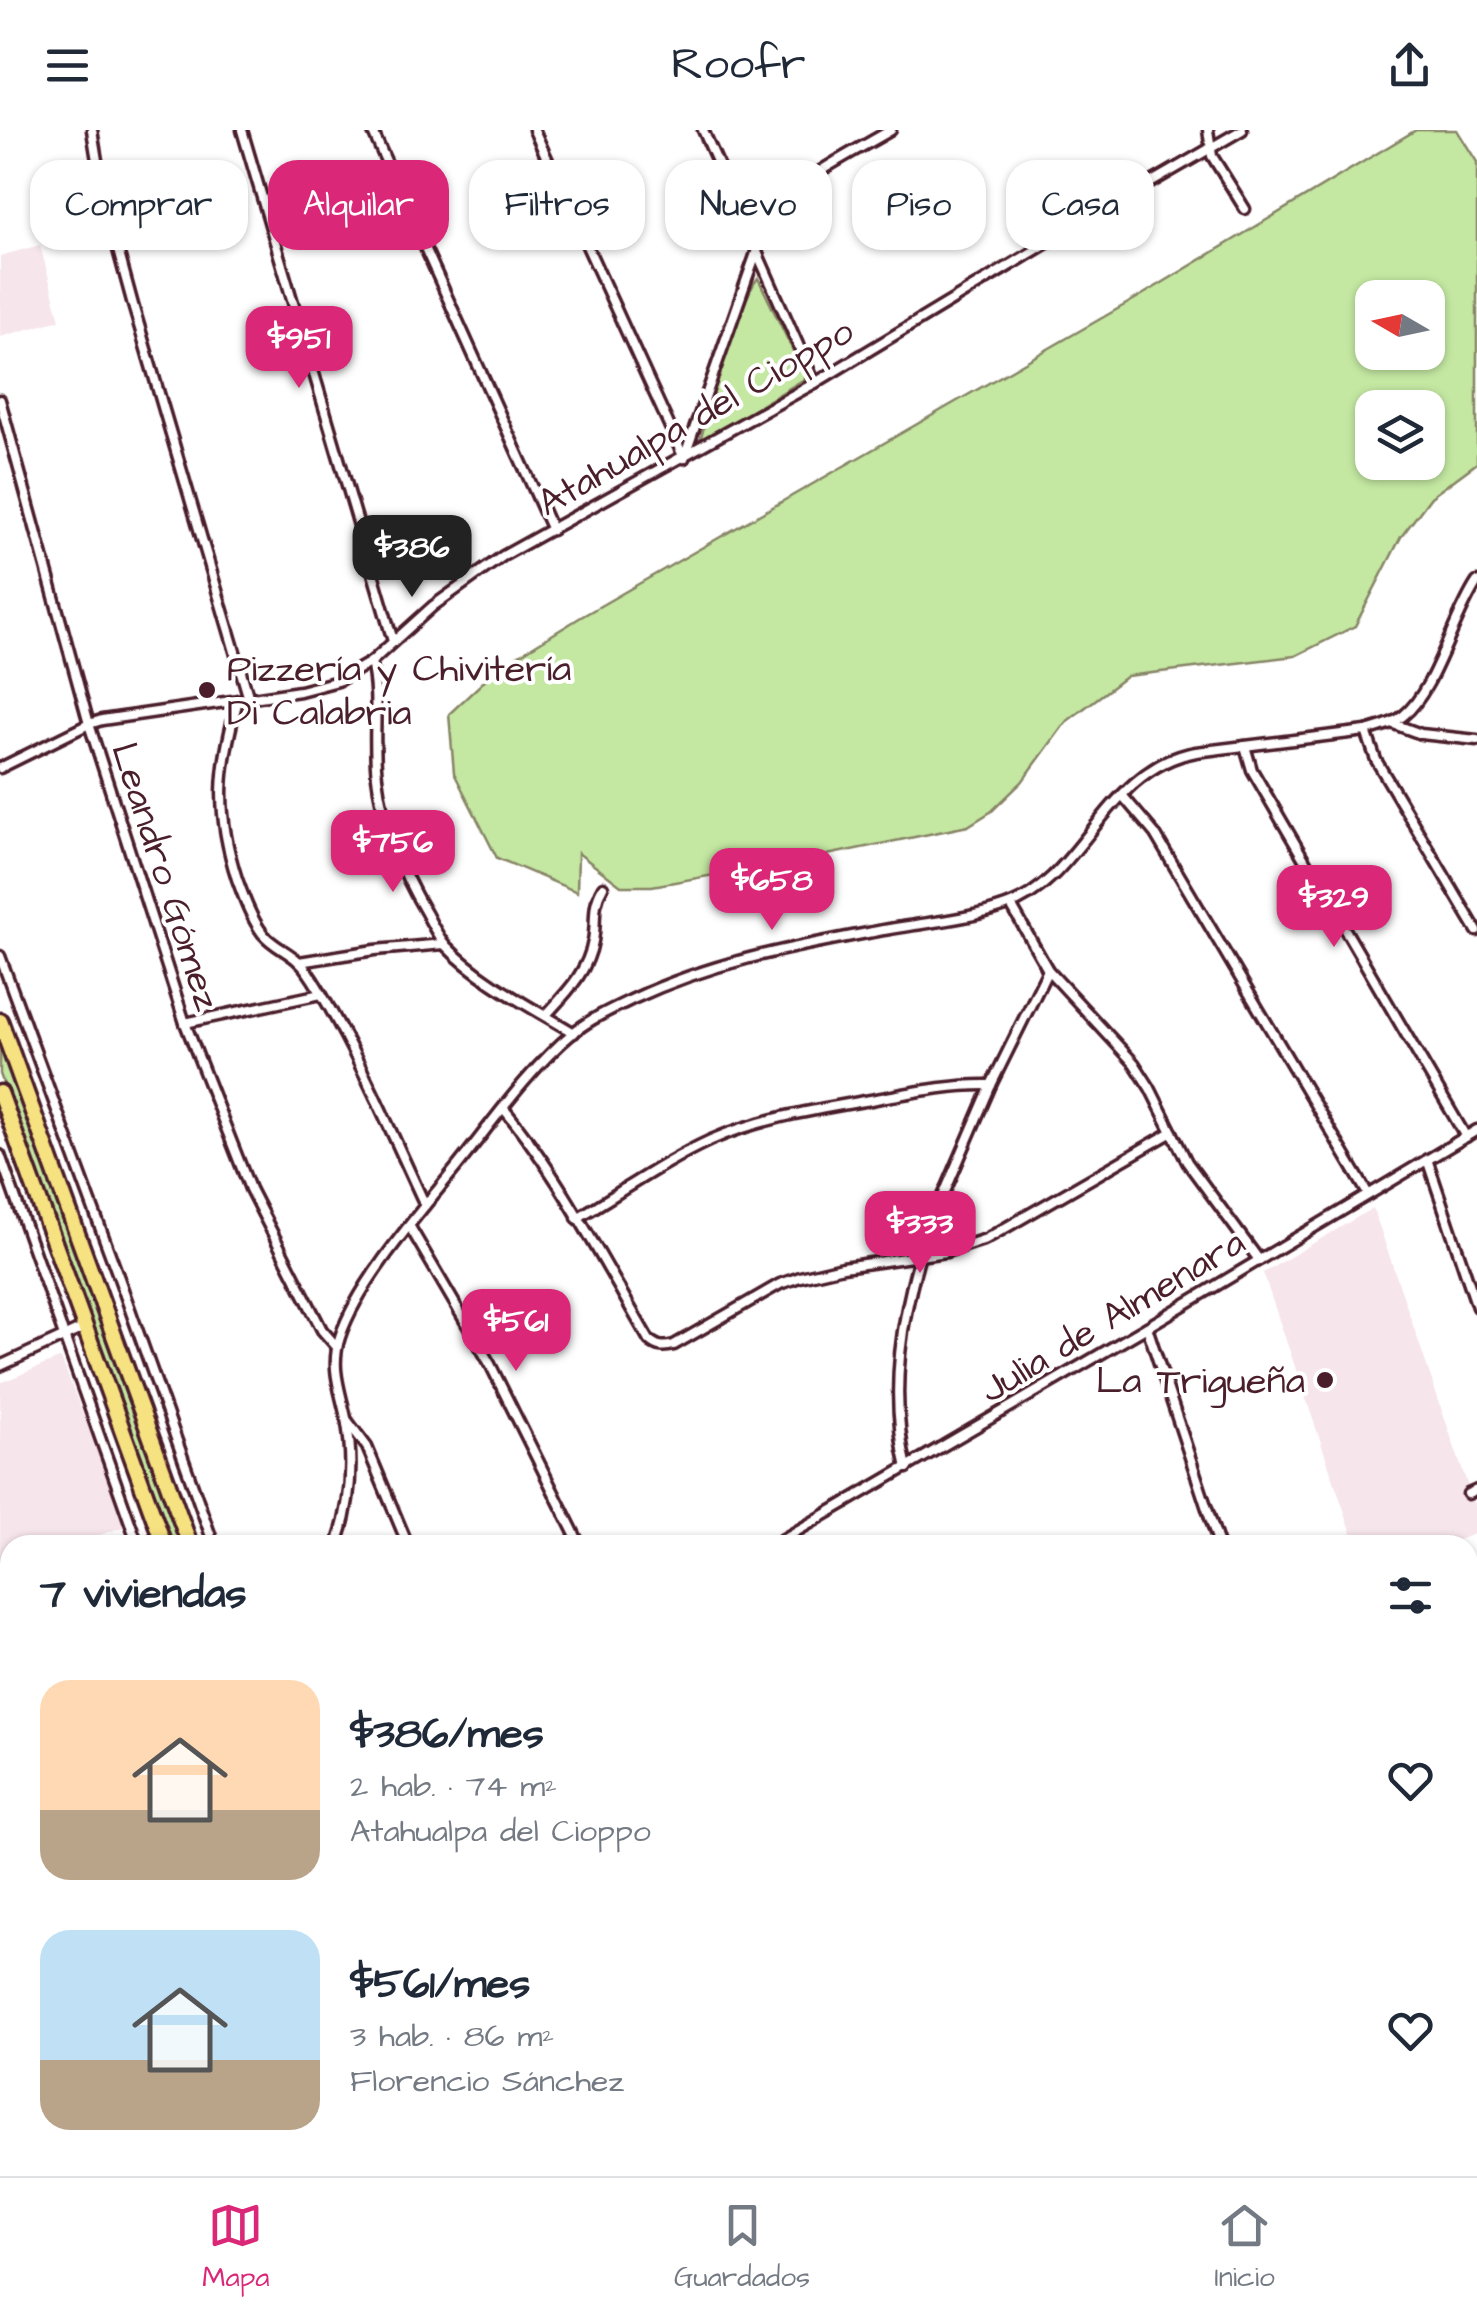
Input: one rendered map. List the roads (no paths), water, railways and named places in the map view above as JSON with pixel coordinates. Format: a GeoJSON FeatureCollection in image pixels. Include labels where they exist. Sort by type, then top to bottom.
{"type":"FeatureCollection","features":[{"type":"Feature","properties":{"kind":"highway"},"geometry":{"type":"LineString","coordinates":[[0,1021],[186,1535]]}},
{"type":"Feature","properties":{"kind":"highway"},"geometry":{"type":"LineString","coordinates":[[0,1093],[160,1535]]}},
{"type":"Feature","properties":{"kind":"street"},"geometry":{"type":"LineString","coordinates":[[92,130],[102,191],[133,305],[249,698]]}},
{"type":"Feature","properties":{"kind":"street"},"geometry":{"type":"LineString","coordinates":[[242,130],[393,641]]}},
{"type":"Feature","properties":{"kind":"street"},"geometry":{"type":"LineString","coordinates":[[372,130],[552,530]]}},
{"type":"Feature","properties":{"kind":"street"},"geometry":{"type":"LineString","coordinates":[[534,130],[684,458]]}},
{"type":"Feature","properties":{"kind":"street"},"geometry":{"type":"LineString","coordinates":[[703,130],[814,383]]}},
{"type":"Feature","properties":{"kind":"street"},"geometry":{"type":"LineString","coordinates":[[684,458],[770,221],[805,182],[891,130]]}},
{"type":"Feature","properties":{"kind":"street"},"geometry":{"type":"LineString","coordinates":[[1208,130],[1212,156],[1245,209]]}},
{"type":"Feature","properties":{"kind":"street","name":"Atahualpa del Cioppo"},"geometry":{"type":"LineString","coordinates":[[0,768],[89,724],[138,713],[300,691],[338,681],[371,662],[432,606],[503,556],[684,458],[1242,130]]}},
{"type":"Feature","properties":{"kind":"street","name":"Leandro Gómez"},"geometry":{"type":"LineString","coordinates":[[0,400],[89,724],[186,1023],[250,1188],[322,1330],[337,1348]]}},
{"type":"Feature","properties":{"kind":"street"},"geometry":{"type":"LineString","coordinates":[[340,1535],[350,1485],[350,1457],[346,1419],[335,1378],[337,1348],[347,1319],[425,1205],[528,1079],[574,1032],[592,1019],[661,986],[732,961],[1011,905],[1055,872],[1122,795],[1149,771],[1174,757],[1366,731],[1391,723],[1403,717],[1422,693],[1477,582]]}},
{"type":"Feature","properties":{"kind":"street"},"geometry":{"type":"LineString","coordinates":[[371,662],[376,682],[376,774],[382,808],[413,892],[444,944],[473,970],[574,1032]]}},
{"type":"Feature","properties":{"kind":"street"},"geometry":{"type":"LineString","coordinates":[[238,700],[223,766],[221,811],[225,840],[242,892],[253,918],[270,941],[299,962],[321,994],[352,1050],[425,1205]]}},
{"type":"Feature","properties":{"kind":"street"},"geometry":{"type":"LineString","coordinates":[[1391,723],[1421,734],[1477,740]]}},
{"type":"Feature","properties":{"kind":"street"},"geometry":{"type":"LineString","coordinates":[[1366,731],[1376,760],[1477,931]]}},
{"type":"Feature","properties":{"kind":"street"},"geometry":{"type":"LineString","coordinates":[[1245,746],[1252,770],[1466,1137]]}},
{"type":"Feature","properties":{"kind":"street"},"geometry":{"type":"LineString","coordinates":[[1122,795],[1155,834],[1368,1194]]}},
{"type":"Feature","properties":{"kind":"street"},"geometry":{"type":"LineString","coordinates":[[546,1016],[586,966],[593,944],[594,905],[603,886]]}},
{"type":"Feature","properties":{"kind":"street"},"geometry":{"type":"LineString","coordinates":[[1011,905],[1048,970],[1134,1063],[1186,1162],[1259,1260]]}},
{"type":"Feature","properties":{"kind":"street"},"geometry":{"type":"LineString","coordinates":[[299,962],[444,944]]}},
{"type":"Feature","properties":{"kind":"street"},"geometry":{"type":"LineString","coordinates":[[0,956],[210,1535]]}},
{"type":"Feature","properties":{"kind":"street"},"geometry":{"type":"LineString","coordinates":[[906,1468],[899,1430],[898,1385],[919,1258],[991,1085],[1048,970]]}},
{"type":"Feature","properties":{"kind":"street"},"geometry":{"type":"LineString","coordinates":[[186,1023],[321,994]]}},
{"type":"Feature","properties":{"kind":"street"},"geometry":{"type":"LineString","coordinates":[[578,1218],[708,1142],[775,1118],[968,1084],[991,1085]]}},
{"type":"Feature","properties":{"kind":"street"},"geometry":{"type":"LineString","coordinates":[[504,1109],[578,1218],[648,1340],[666,1347],[800,1276],[919,1258],[969,1246],[1005,1230],[1172,1132]]}},
{"type":"Feature","properties":{"kind":"street","name":"Julia de Almenara"},"geometry":{"type":"LineString","coordinates":[[790,1535],[1477,1130]]}},
{"type":"Feature","properties":{"kind":"street"},"geometry":{"type":"LineString","coordinates":[[0,1155],[134,1535]]}},
{"type":"Feature","properties":{"kind":"street"},"geometry":{"type":"LineString","coordinates":[[1427,1160],[1477,1307]]}},
{"type":"Feature","properties":{"kind":"street"},"geometry":{"type":"LineString","coordinates":[[410,1226],[490,1364],[575,1535]]}},
{"type":"Feature","properties":{"kind":"street"},"geometry":{"type":"LineString","coordinates":[[0,1366],[85,1327]]}},
{"type":"Feature","properties":{"kind":"street"},"geometry":{"type":"LineString","coordinates":[[1147,1328],[1216,1535]]}},
{"type":"Feature","properties":{"kind":"street"},"geometry":{"type":"LineString","coordinates":[[346,1419],[367,1448],[404,1535]]}},
{"type":"Feature","properties":{"kind":"place","name":"Pizzería y Chivitería Di Calabria"},"geometry":{"type":"Point","coordinates":[207,690]}},
{"type":"Feature","properties":{"kind":"place","name":"La Trigueña"},"geometry":{"type":"Point","coordinates":[1325,1380]}}]}
